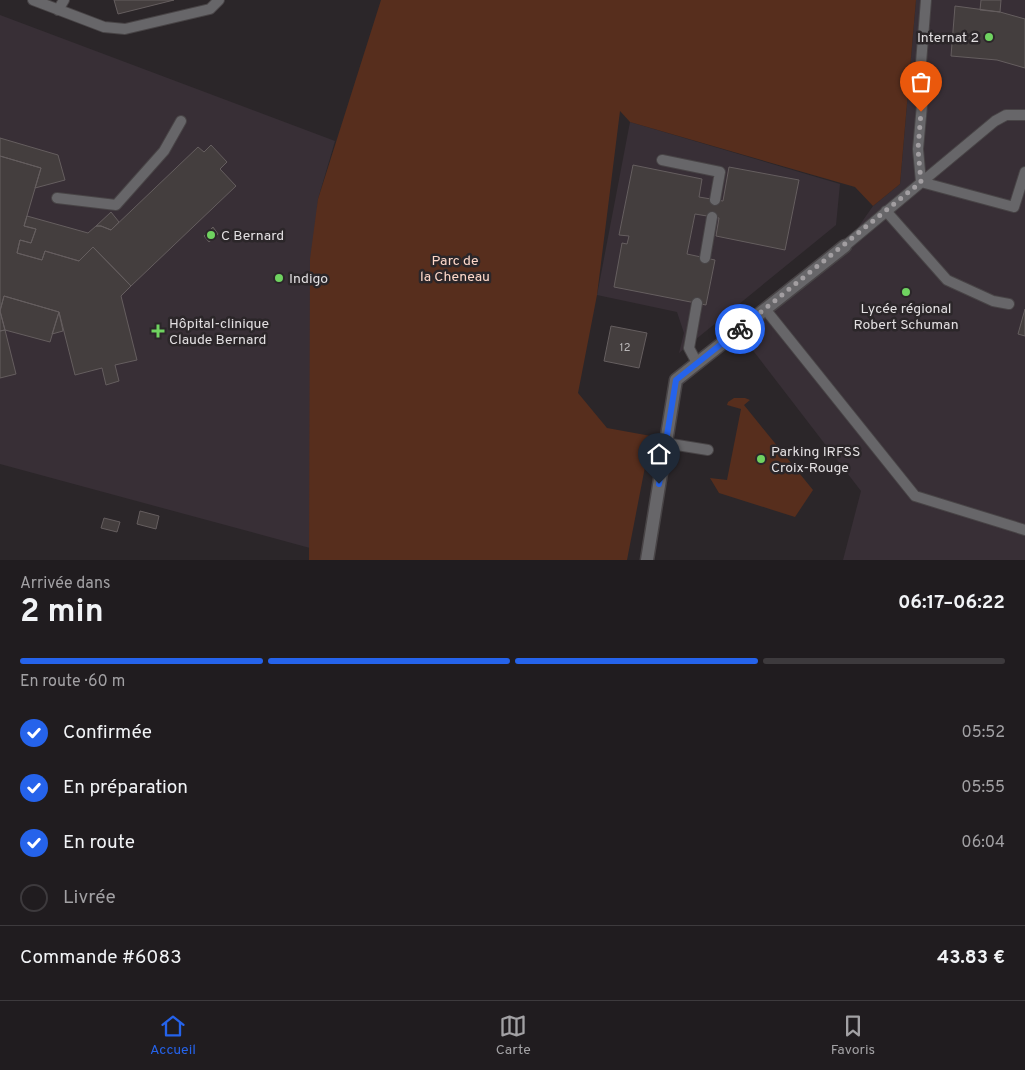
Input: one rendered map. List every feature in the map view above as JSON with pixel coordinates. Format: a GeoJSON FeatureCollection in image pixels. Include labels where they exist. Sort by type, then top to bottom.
{"type":"FeatureCollection","features":[{"type":"Feature","properties":{"kind":"street"},"geometry":{"type":"LineString","coordinates":[[647,560],[676,380],[845,246]]}},
{"type":"Feature","properties":{"kind":"lane"},"geometry":{"type":"LineString","coordinates":[[33,0],[104,28],[125,29],[210,9],[219,0]]}},
{"type":"Feature","properties":{"kind":"lane"},"geometry":{"type":"LineString","coordinates":[[58,10],[64,0]]}},
{"type":"Feature","properties":{"kind":"lane"},"geometry":{"type":"LineString","coordinates":[[921,182],[918,149],[923,94],[921,63],[926,0]]}},
{"type":"Feature","properties":{"kind":"lane"},"geometry":{"type":"LineString","coordinates":[[845,246],[995,120],[1006,115],[1025,115]]}},
{"type":"Feature","properties":{"kind":"lane"},"geometry":{"type":"LineString","coordinates":[[57,198],[116,205],[164,151],[181,121]]}},
{"type":"Feature","properties":{"kind":"lane"},"geometry":{"type":"LineString","coordinates":[[662,160],[720,172],[715,200]]}},
{"type":"Feature","properties":{"kind":"lane"},"geometry":{"type":"LineString","coordinates":[[921,182],[1014,207],[1025,172]]}},
{"type":"Feature","properties":{"kind":"lane"},"geometry":{"type":"LineString","coordinates":[[886,211],[947,280],[993,301],[1009,304]]}},
{"type":"Feature","properties":{"kind":"lane"},"geometry":{"type":"LineString","coordinates":[[705,258],[712,217]]}},
{"type":"Feature","properties":{"kind":"lane"},"geometry":{"type":"LineString","coordinates":[[696,303],[689,348],[697,363]]}},
{"type":"Feature","properties":{"kind":"lane"},"geometry":{"type":"LineString","coordinates":[[765,309],[915,496],[1025,530]]}},
{"type":"Feature","properties":{"kind":"lane"},"geometry":{"type":"LineString","coordinates":[[665,442],[708,450]]}},
{"type":"Feature","properties":{"kind":"shaded area","name":"Lycée régional Robert Schuman"},"geometry":{"type":"Polygon","coordinates":[[[916,0],[1025,0],[1025,560],[843,560],[861,491],[738,331],[845,246],[873,206],[900,184],[916,0]]]}},
{"type":"Feature","properties":{"kind":"shaded area","name":"Hôpital-clinique Claude Bernard"},"geometry":{"type":"Polygon","coordinates":[[[0,15],[335,141],[318,199],[310,548],[0,464],[0,15]]]}},
{"type":"Feature","properties":{"kind":"shaded area"},"geometry":{"type":"Polygon","coordinates":[[[630,122],[840,184],[836,225],[679,353],[684,333],[677,312],[597,295],[630,122]]]}},
{"type":"Feature","properties":{"kind":"green space","name":"Parc de la Cheneau"},"geometry":{"type":"Polygon","coordinates":[[[381,0],[916,0],[900,184],[873,206],[855,187],[630,122],[620,111],[597,295],[578,393],[607,428],[651,436],[627,560],[309,560],[310,259],[318,199],[381,0]]]}},
{"type":"Feature","properties":{"kind":"green space"},"geometry":{"type":"Polygon","coordinates":[[[734,398],[750,400],[744,405],[813,490],[795,517],[719,493],[710,478],[727,480],[741,409],[727,405],[734,398]]]}},
{"type":"Feature","properties":{"kind":"building"},"geometry":{"type":"Polygon","coordinates":[[[114,0],[174,0],[118,14],[114,0]]]}},
{"type":"Feature","properties":{"kind":"building"},"geometry":{"type":"Polygon","coordinates":[[[981,0],[1001,0],[1000,12],[980,10],[981,0]]]}},
{"type":"Feature","properties":{"kind":"building","name":"Internat 2"},"geometry":{"type":"Polygon","coordinates":[[[955,6],[1000,12],[1025,19],[1025,68],[997,60],[951,56],[955,6]]]}},
{"type":"Feature","properties":{"kind":"building"},"geometry":{"type":"Polygon","coordinates":[[[0,138],[58,155],[65,180],[35,188],[41,168],[0,156],[0,138]]]}},
{"type":"Feature","properties":{"kind":"building"},"geometry":{"type":"Polygon","coordinates":[[[211,145],[227,162],[220,169],[236,186],[131,286],[93,247],[79,261],[45,251],[42,260],[17,253],[20,240],[31,243],[36,229],[24,226],[27,216],[88,233],[96,226],[111,230],[198,147],[204,152],[211,145]]]}},
{"type":"Feature","properties":{"kind":"building"},"geometry":{"type":"Polygon","coordinates":[[[0,156],[41,168],[24,226],[36,229],[31,243],[20,240],[17,253],[42,260],[45,251],[79,261],[93,247],[131,286],[121,296],[137,360],[115,365],[119,381],[106,385],[102,368],[75,375],[59,312],[4,296],[0,311],[0,156]]]}},
{"type":"Feature","properties":{"kind":"building"},"geometry":{"type":"Polygon","coordinates":[[[633,165],[702,179],[699,197],[723,201],[729,167],[799,180],[785,250],[716,236],[719,218],[695,214],[687,254],[715,260],[706,305],[614,287],[622,243],[627,244],[629,236],[619,235],[633,165]]]}},
{"type":"Feature","properties":{"kind":"building"},"geometry":{"type":"Polygon","coordinates":[[[111,212],[119,222],[111,230],[96,226],[111,212]]]}},
{"type":"Feature","properties":{"kind":"building","name":"C Bernard"},"geometry":{"type":"Polygon","coordinates":[[[213,227],[218,234],[209,242],[204,236],[213,227]]]}},
{"type":"Feature","properties":{"kind":"building"},"geometry":{"type":"Polygon","coordinates":[[[4,296],[59,312],[50,342],[5,330],[0,311],[4,296]]]}},
{"type":"Feature","properties":{"kind":"building"},"geometry":{"type":"Polygon","coordinates":[[[1025,309],[1025,336],[1018,334],[1025,309]]]}},
{"type":"Feature","properties":{"kind":"building"},"geometry":{"type":"Polygon","coordinates":[[[0,311],[5,330],[0,331],[0,311]]]}},
{"type":"Feature","properties":{"kind":"building"},"geometry":{"type":"Polygon","coordinates":[[[59,312],[63,331],[52,334],[59,312]]]}},
{"type":"Feature","properties":{"kind":"building"},"geometry":{"type":"Polygon","coordinates":[[[611,326],[647,333],[639,368],[604,361],[611,326]]]}},
{"type":"Feature","properties":{"kind":"building"},"geometry":{"type":"Polygon","coordinates":[[[5,330],[16,374],[0,378],[0,331],[5,330]]]}},
{"type":"Feature","properties":{"kind":"building"},"geometry":{"type":"Polygon","coordinates":[[[140,511],[159,516],[156,529],[137,524],[140,511]]]}},
{"type":"Feature","properties":{"kind":"building"},"geometry":{"type":"Polygon","coordinates":[[[104,518],[120,522],[117,532],[101,528],[104,518]]]}},
{"type":"Feature","properties":{"kind":"way so far"},"geometry":{"type":"LineString","coordinates":[[740,329],[845,246],[921,182],[918,149],[921,112]]}},
{"type":"Feature","properties":{"kind":"place","name":"Internat 2"},"geometry":{"type":"Point","coordinates":[989,37]}},
{"type":"Feature","properties":{"kind":"place","name":"C Bernard"},"geometry":{"type":"Point","coordinates":[211,235]}},
{"type":"Feature","properties":{"kind":"place","name":"Indigo"},"geometry":{"type":"Point","coordinates":[279,278]}},
{"type":"Feature","properties":{"kind":"place","name":"Lycée régional Robert Schuman"},"geometry":{"type":"Point","coordinates":[906,292]}},
{"type":"Feature","properties":{"kind":"place","name":"Hôpital-clinique Claude Bernard"},"geometry":{"type":"Point","coordinates":[158,331]}},
{"type":"Feature","properties":{"kind":"place","name":"Parking IRFSS Croix-Rouge"},"geometry":{"type":"Point","coordinates":[761,459]}},
{"type":"Feature","properties":{"kind":"route"},"geometry":{"type":"LineString","coordinates":[[659,484],[676,380],[740,329]]}}]}
